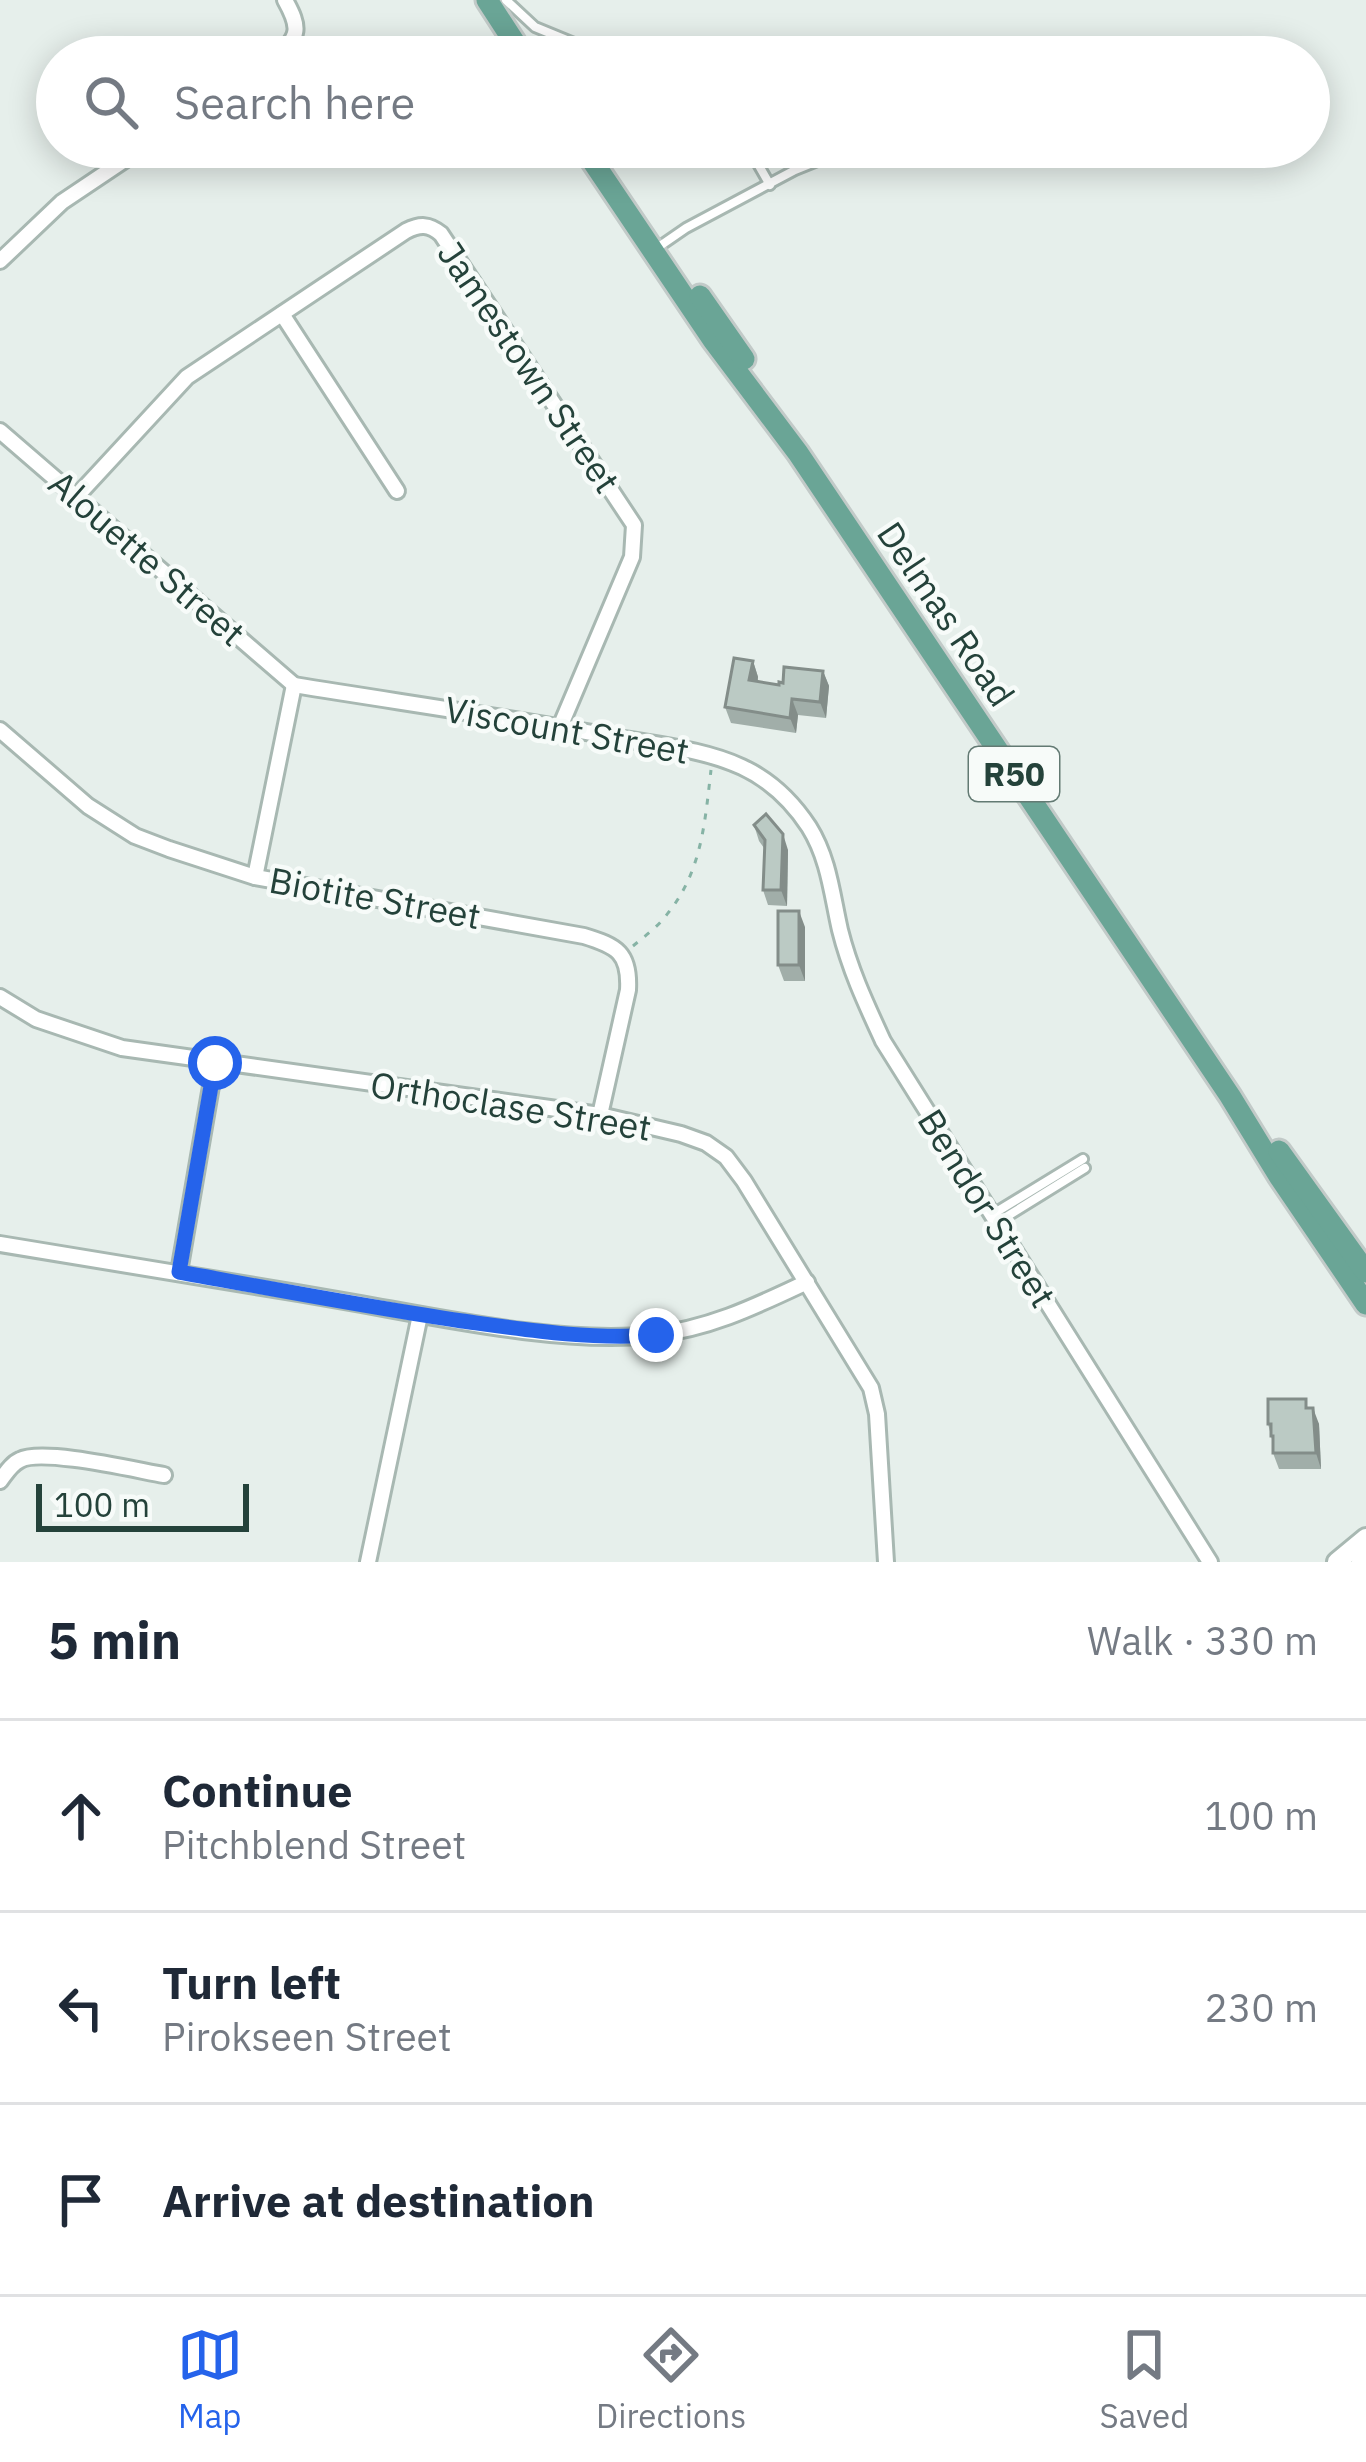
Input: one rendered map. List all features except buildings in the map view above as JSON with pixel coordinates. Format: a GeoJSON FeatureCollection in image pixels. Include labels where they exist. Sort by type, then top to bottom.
{"type":"FeatureCollection","features":[{"type":"Feature","properties":{"kind":"main road"},"geometry":{"type":"LineString","coordinates":[[487,0],[510,36]]}},
{"type":"Feature","properties":{"kind":"main road"},"geometry":{"type":"LineString","coordinates":[[504,0],[526,36]]}},
{"type":"Feature","properties":{"kind":"main road","name":"Delmas Road"},"geometry":{"type":"LineString","coordinates":[[598,168],[766,391],[1017,771],[1236,1092],[1364,1269]]}},
{"type":"Feature","properties":{"kind":"main road","name":"Delmas Road"},"geometry":{"type":"LineString","coordinates":[[610,168],[753,396],[798,453],[1366,1304]]}},
{"type":"Feature","properties":{"kind":"street"},"geometry":{"type":"LineString","coordinates":[[285,0],[296,28],[294,36]]}},
{"type":"Feature","properties":{"kind":"street"},"geometry":{"type":"LineString","coordinates":[[0,261],[62,202],[112,168]]}},
{"type":"Feature","properties":{"kind":"street","name":"Jamestown Street"},"geometry":{"type":"LineString","coordinates":[[77,496],[187,376],[415,226],[424,225],[441,234],[634,525],[628,568],[560,727]]}},
{"type":"Feature","properties":{"kind":"street"},"geometry":{"type":"LineString","coordinates":[[281,314],[397,491]]}},
{"type":"Feature","properties":{"kind":"street","name":"Alouette Street"},"geometry":{"type":"LineString","coordinates":[[0,431],[294,685]]}},
{"type":"Feature","properties":{"kind":"street"},"geometry":{"type":"LineString","coordinates":[[255,877],[294,685]]}},
{"type":"Feature","properties":{"kind":"street","name":"Viscount Street"},"geometry":{"type":"LineString","coordinates":[[294,685],[713,756],[769,783],[793,803],[812,832]]}},
{"type":"Feature","properties":{"kind":"street","name":"Biotite Street"},"geometry":{"type":"LineString","coordinates":[[0,730],[88,806],[114,824],[169,849],[255,877],[584,935],[623,955]]}},
{"type":"Feature","properties":{"kind":"street","name":"Bendor Street"},"geometry":{"type":"LineString","coordinates":[[812,832],[832,880],[854,980],[883,1041],[1210,1562]]}},
{"type":"Feature","properties":{"kind":"street"},"geometry":{"type":"LineString","coordinates":[[600,1115],[628,990],[623,955]]}},
{"type":"Feature","properties":{"kind":"street","name":"Orthoclase Street"},"geometry":{"type":"LineString","coordinates":[[0,997],[36,1019],[122,1048],[600,1115],[706,1143],[726,1157],[744,1181],[871,1388],[886,1562]]}},
{"type":"Feature","properties":{"kind":"street"},"geometry":{"type":"LineString","coordinates":[[179,1272],[215,1063]]}},
{"type":"Feature","properties":{"kind":"street"},"geometry":{"type":"LineString","coordinates":[[0,1244],[421,1315],[621,1338],[734,1317],[807,1282]]}},
{"type":"Feature","properties":{"kind":"street"},"geometry":{"type":"LineString","coordinates":[[368,1562],[421,1315]]}},
{"type":"Feature","properties":{"kind":"street"},"geometry":{"type":"LineString","coordinates":[[0,1481],[13,1464],[44,1455],[164,1474]]}},
{"type":"Feature","properties":{"kind":"street"},"geometry":{"type":"LineString","coordinates":[[1337,1562],[1366,1538]]}},
{"type":"Feature","properties":{"kind":"lane"},"geometry":{"type":"LineString","coordinates":[[504,0],[535,27],[557,36]]}},
{"type":"Feature","properties":{"kind":"lane"},"geometry":{"type":"LineString","coordinates":[[760,168],[770,185]]}},
{"type":"Feature","properties":{"kind":"lane"},"geometry":{"type":"LineString","coordinates":[[657,248],[800,168]]}},
{"type":"Feature","properties":{"kind":"lane"},"geometry":{"type":"LineString","coordinates":[[994,1219],[1084,1164]]}},
{"type":"Feature","properties":{"kind":"path"},"geometry":{"type":"LineString","coordinates":[[623,955],[668,915],[693,873],[703,840],[713,756]]}},
{"type":"Feature","properties":{"kind":"route"},"geometry":{"type":"LineString","coordinates":[[215,1063],[179,1272],[528,1330],[621,1338],[656,1335]]}}]}
